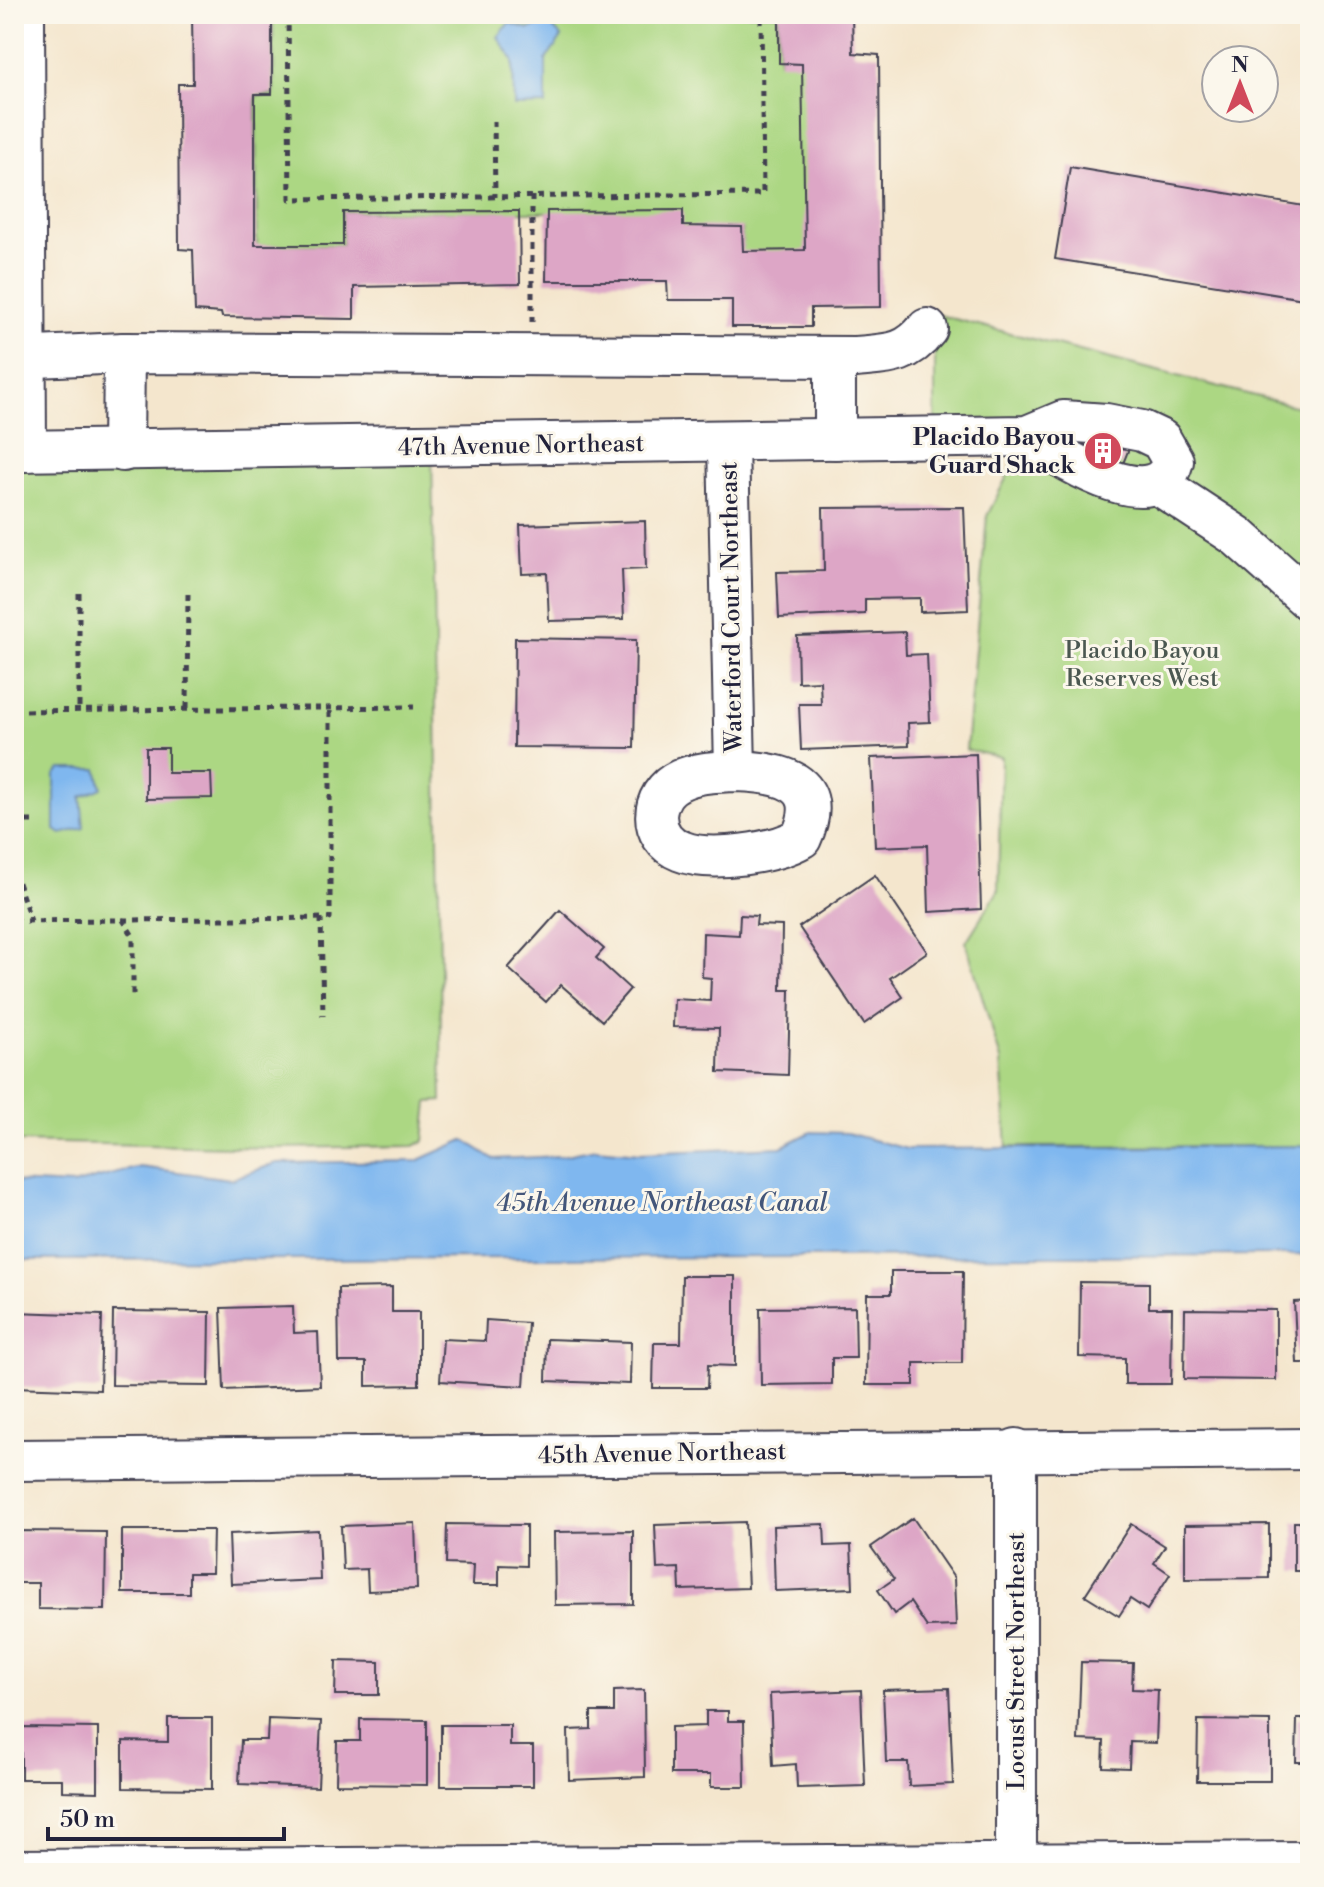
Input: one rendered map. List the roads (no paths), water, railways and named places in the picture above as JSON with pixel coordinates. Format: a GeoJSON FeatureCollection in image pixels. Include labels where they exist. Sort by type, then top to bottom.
{"type":"FeatureCollection","features":[{"type":"Feature","properties":{"kind":"street"},"geometry":{"type":"LineString","coordinates":[[20,451],[24,14]]}},
{"type":"Feature","properties":{"kind":"street"},"geometry":{"type":"LineString","coordinates":[[19,358],[124,353],[835,357],[895,353],[915,345],[927,329]]}},
{"type":"Feature","properties":{"kind":"street"},"geometry":{"type":"LineString","coordinates":[[123,451],[124,353]]}},
{"type":"Feature","properties":{"kind":"street"},"geometry":{"type":"LineString","coordinates":[[835,357],[835,439]]}},
{"type":"Feature","properties":{"kind":"street","name":"47th Avenue Northeast"},"geometry":{"type":"LineString","coordinates":[[20,451],[1027,436],[1063,421],[1142,431],[1161,440],[1173,461],[1169,475],[1158,484],[1140,487],[1106,479],[1027,436]]}},
{"type":"Feature","properties":{"kind":"street","name":"Waterford Court Northeast"},"geometry":{"type":"LineString","coordinates":[[728,442],[735,771]]}},
{"type":"Feature","properties":{"kind":"street"},"geometry":{"type":"LineString","coordinates":[[1158,484],[1237,536],[1310,601]]}},
{"type":"Feature","properties":{"kind":"street","name":"45th Avenue Northeast"},"geometry":{"type":"LineString","coordinates":[[14,1460],[1016,1449],[1310,1449]]}},
{"type":"Feature","properties":{"kind":"street","name":"Locust Street Northeast"},"geometry":{"type":"LineString","coordinates":[[1016,1449],[1016,1868]]}},
{"type":"Feature","properties":{"kind":"street"},"geometry":{"type":"LineString","coordinates":[[14,1870],[1016,1868],[1310,1862]]}},
{"type":"Feature","properties":{"kind":"water"},"geometry":{"type":"Polygon","coordinates":[[[509,23],[529,29],[548,23],[562,37],[546,60],[546,105],[514,106],[513,60],[498,37],[509,23]]]}},
{"type":"Feature","properties":{"kind":"water"},"geometry":{"type":"Polygon","coordinates":[[[60,769],[97,769],[102,788],[81,797],[84,828],[61,834],[55,830],[55,775],[60,769]]]}},
{"type":"Feature","properties":{"kind":"water","name":"45th Avenue Northeast Canal"},"geometry":{"type":"Polygon","coordinates":[[[811,1132],[847,1133],[907,1149],[1310,1146],[1310,1255],[14,1260],[14,1182],[72,1185],[140,1167],[231,1179],[277,1163],[417,1161],[464,1140],[494,1159],[561,1156],[596,1149],[640,1153],[781,1147],[811,1132]]]}},
{"type":"Feature","properties":{"kind":"place","name":"Placido Bayou Guard Shack"},"geometry":{"type":"Point","coordinates":[1103,451]}},
{"type":"Feature","properties":{"kind":"park label","name":"Placido Bayou Reserves West"},"geometry":{"type":"Point","coordinates":[1142,664]}}]}
